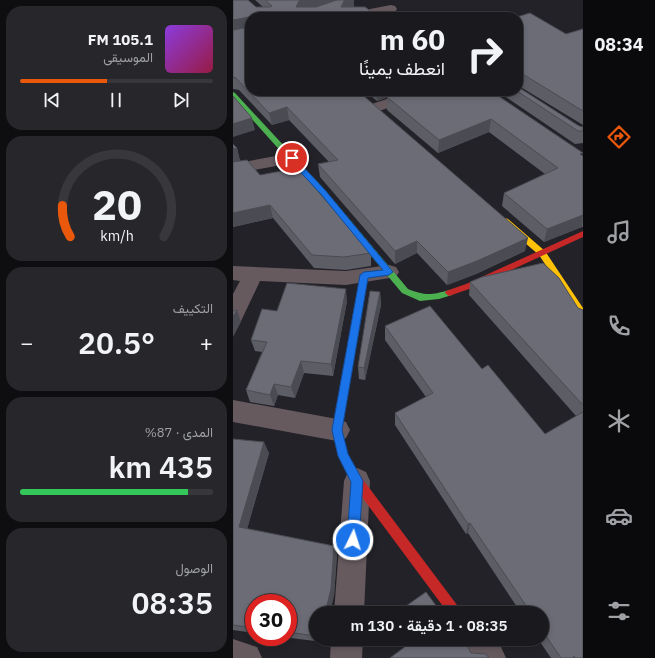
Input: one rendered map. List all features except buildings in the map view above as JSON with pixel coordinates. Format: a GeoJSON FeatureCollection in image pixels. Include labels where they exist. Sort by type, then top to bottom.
{"type":"FeatureCollection","features":[{"type":"Feature","properties":{"kind":"street"},"geometry":{"type":"LineString","coordinates":[[378,0],[396,12]]}},
{"type":"Feature","properties":{"kind":"street"},"geometry":{"type":"LineString","coordinates":[[357,3],[370,12]]}},
{"type":"Feature","properties":{"kind":"street"},"geometry":{"type":"LineString","coordinates":[[383,12],[391,9]]}},
{"type":"Feature","properties":{"kind":"street"},"geometry":{"type":"LineString","coordinates":[[233,94],[322,192],[405,291],[420,298],[439,296],[469,286],[583,234]]}},
{"type":"Feature","properties":{"kind":"street"},"geometry":{"type":"LineString","coordinates":[[374,109],[411,96]]}},
{"type":"Feature","properties":{"kind":"street"},"geometry":{"type":"LineString","coordinates":[[233,169],[292,158]]}},
{"type":"Feature","properties":{"kind":"street"},"geometry":{"type":"LineString","coordinates":[[500,217],[541,253],[583,315]]}},
{"type":"Feature","properties":{"kind":"street"},"geometry":{"type":"LineString","coordinates":[[233,315],[243,274],[346,278],[389,272]]}},
{"type":"Feature","properties":{"kind":"street"},"geometry":{"type":"LineString","coordinates":[[364,275],[337,430],[343,456],[357,481],[451,606]]}},
{"type":"Feature","properties":{"kind":"street"},"geometry":{"type":"LineString","coordinates":[[233,411],[337,430]]}},
{"type":"Feature","properties":{"kind":"street"},"geometry":{"type":"LineString","coordinates":[[349,606],[357,481]]}},
{"type":"Feature","properties":{"kind":"street"},"geometry":{"type":"LineString","coordinates":[[346,658],[347,646]]}},
{"type":"Feature","properties":{"kind":"street"},"geometry":{"type":"LineString","coordinates":[[481,646],[490,658]]}},
{"type":"Feature","properties":{"kind":"street"},"geometry":{"type":"LineString","coordinates":[[233,655],[246,658]]}},
{"type":"Feature","properties":{"kind":"traffic: fast"},"geometry":{"type":"LineString","coordinates":[[233,94],[322,192],[405,291],[420,298],[439,296],[449,293]]}},
{"type":"Feature","properties":{"kind":"traffic: slow"},"geometry":{"type":"LineString","coordinates":[[505,221],[542,253],[583,315]]}},
{"type":"Feature","properties":{"kind":"traffic: jam"},"geometry":{"type":"LineString","coordinates":[[449,293],[469,286],[583,234]]}},
{"type":"Feature","properties":{"kind":"traffic: jam"},"geometry":{"type":"LineString","coordinates":[[364,275],[337,430],[343,456],[357,481],[451,606]]}},
{"type":"Feature","properties":{"kind":"route"},"geometry":{"type":"LineString","coordinates":[[292,158],[389,272],[364,275],[337,430],[343,456],[357,481],[353,540]]}}]}
